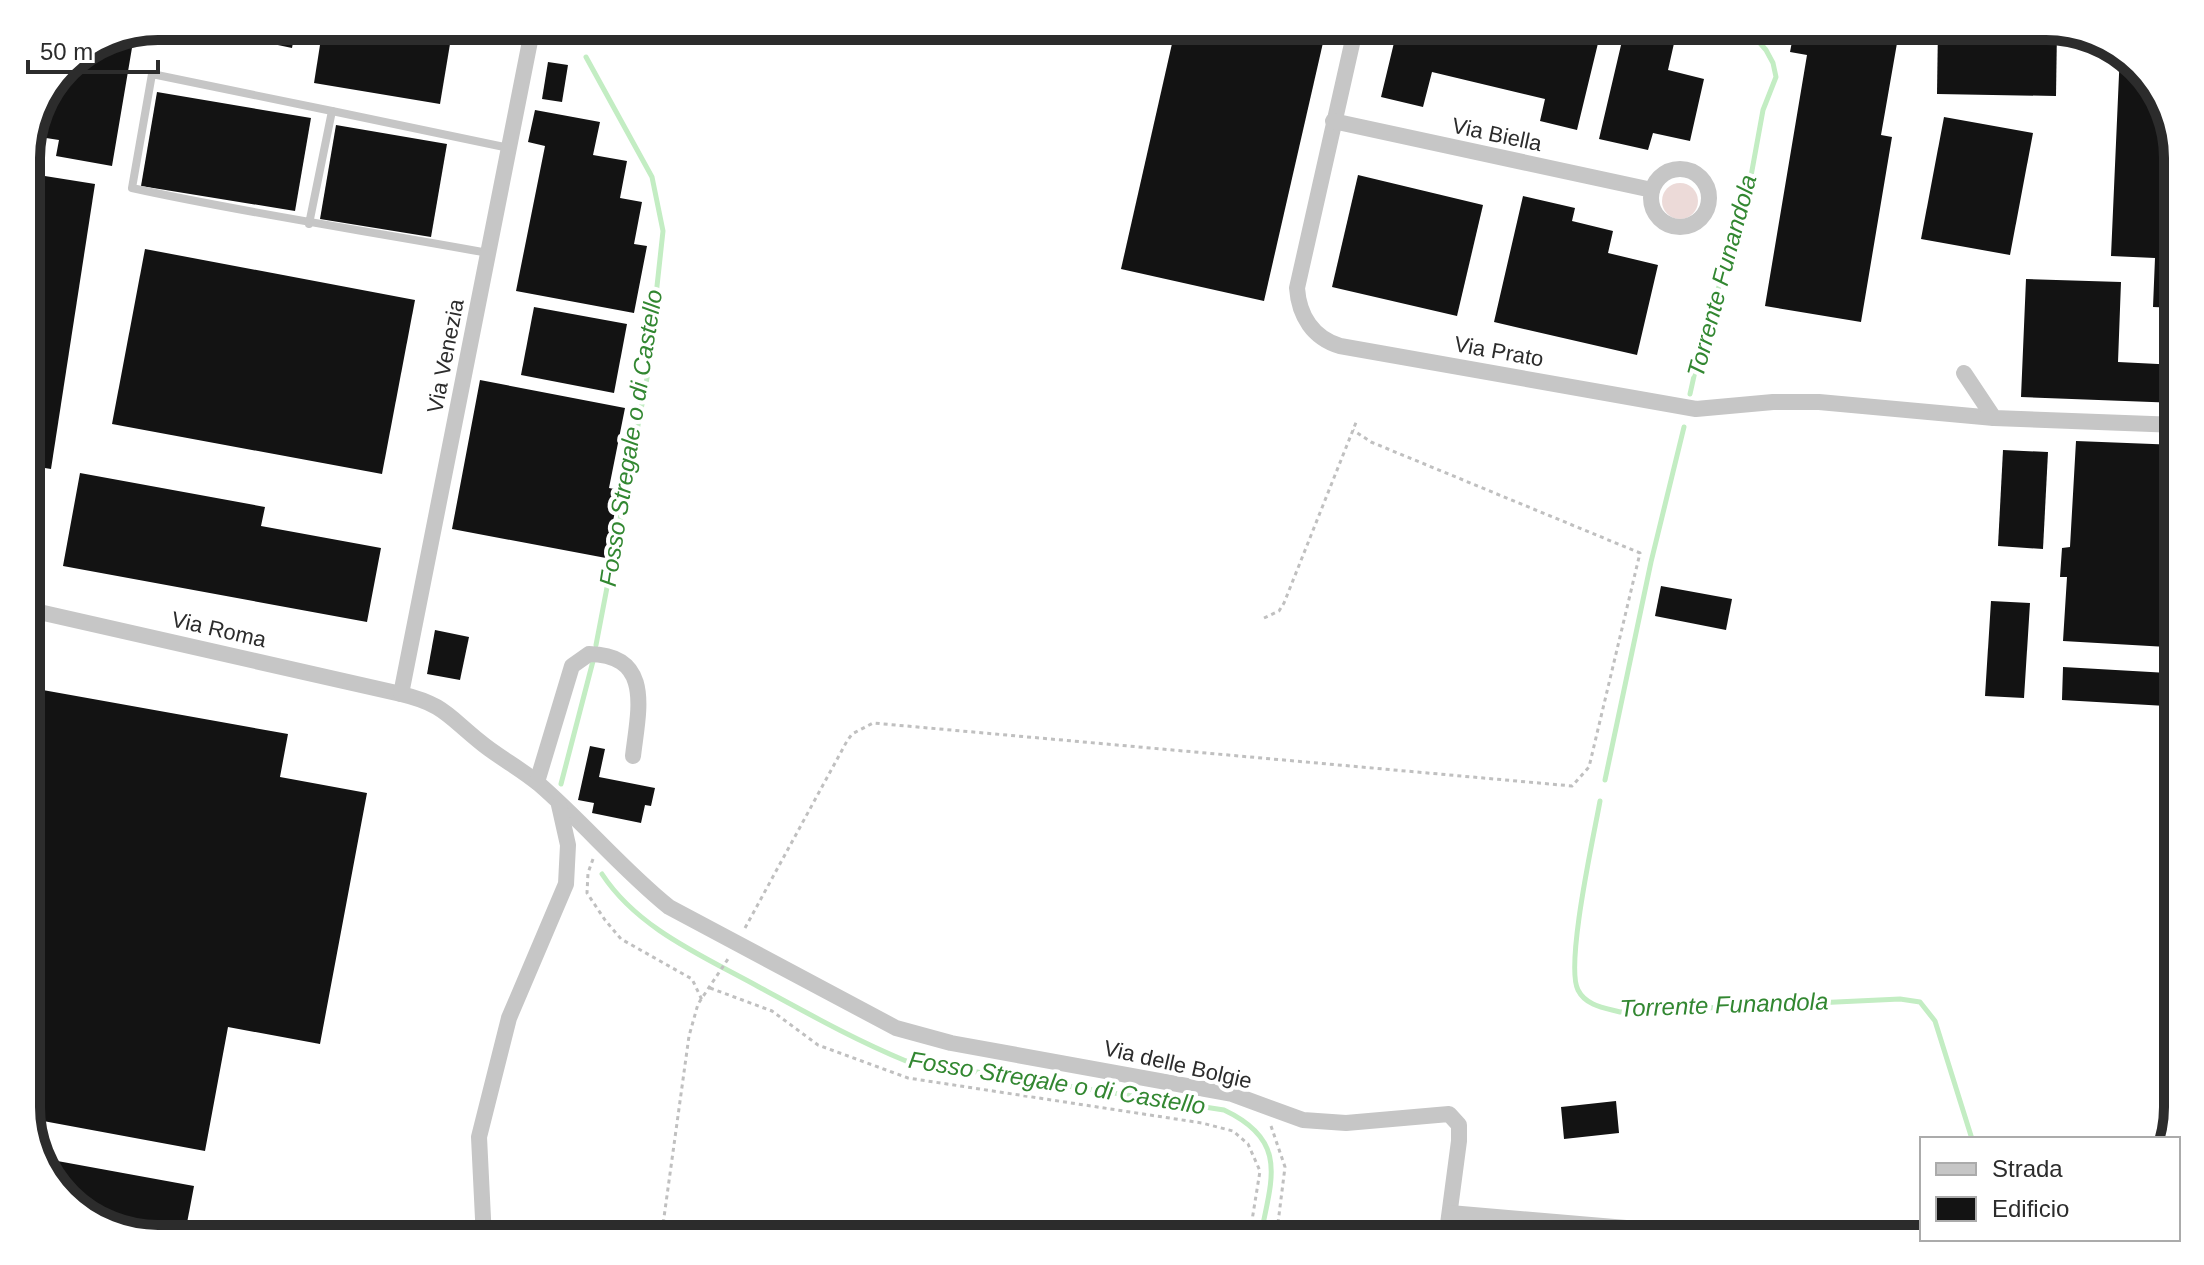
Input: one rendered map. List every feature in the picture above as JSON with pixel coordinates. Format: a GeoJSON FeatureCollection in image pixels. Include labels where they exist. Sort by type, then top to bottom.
{"type":"FeatureCollection","features":[{"type":"Feature","properties":{"kind":"street","name":"Via Venezia"},"geometry":{"type":"LineString","coordinates":[[401,694],[530,40]]}},
{"type":"Feature","properties":{"kind":"street","name":"Via Prato"},"geometry":{"type":"LineString","coordinates":[[1353,40],[1297,288],[1298,300],[1309,326],[1330,343],[1696,409],[1773,402],[1819,402],[1994,418],[2164,424]]}},
{"type":"Feature","properties":{"kind":"street","name":"Via Biella"},"geometry":{"type":"LineString","coordinates":[[1333,121],[1652,190]]}},
{"type":"Feature","properties":{"kind":"street"},"geometry":{"type":"LineString","coordinates":[[1964,373],[1994,418]]}},
{"type":"Feature","properties":{"kind":"street","name":"Via Roma"},"geometry":{"type":"LineString","coordinates":[[40,612],[419,699],[447,712],[478,740],[537,782]]}},
{"type":"Feature","properties":{"kind":"street"},"geometry":{"type":"LineString","coordinates":[[537,782],[572,666],[589,654],[624,664],[634,675],[639,696],[633,756]]}},
{"type":"Feature","properties":{"kind":"street","name":"Via delle Bolgie"},"geometry":{"type":"LineString","coordinates":[[537,782],[669,907],[734,947],[896,1028],[951,1043],[1232,1094],[1303,1120],[1346,1123],[1449,1114],[1459,1125],[1450,1213]]}},
{"type":"Feature","properties":{"kind":"street"},"geometry":{"type":"LineString","coordinates":[[483,1225],[479,1137],[509,1018],[566,884],[568,845],[558,802]]}},
{"type":"Feature","properties":{"kind":"street"},"geometry":{"type":"LineString","coordinates":[[1448,1225],[1450,1213],[1591,1225]]}},
{"type":"Feature","properties":{"kind":"lane"},"geometry":{"type":"LineString","coordinates":[[488,253],[236,211],[132,188],[152,74],[509,148]]}},
{"type":"Feature","properties":{"kind":"lane"},"geometry":{"type":"LineString","coordinates":[[309,224],[332,111]]}},
{"type":"Feature","properties":{"kind":"path"},"geometry":{"type":"LineString","coordinates":[[1264,618],[1279,611],[1284,603],[1357,420]]}},
{"type":"Feature","properties":{"kind":"path"},"geometry":{"type":"LineString","coordinates":[[663,1225],[689,1036],[702,1000],[847,741],[852,734],[873,723],[1572,786],[1577,783],[1589,767],[1640,553],[1371,442],[1353,430]]}},
{"type":"Feature","properties":{"kind":"path"},"geometry":{"type":"LineString","coordinates":[[588,873],[587,893],[621,939],[692,979],[702,1000]]}},
{"type":"Feature","properties":{"kind":"path"},"geometry":{"type":"LineString","coordinates":[[710,988],[772,1011],[818,1045],[908,1078],[1202,1123],[1233,1131],[1248,1144],[1260,1171],[1251,1225]]}},
{"type":"Feature","properties":{"kind":"path"},"geometry":{"type":"LineString","coordinates":[[1250,1101],[1272,1127],[1285,1167],[1278,1225]]}},
{"type":"Feature","properties":{"kind":"shaded area"},"geometry":{"type":"Polygon","coordinates":[[[1680,183],[1692,189],[1698,201],[1692,213],[1680,219],[1668,213],[1662,201],[1668,189],[1680,183]]]}},
{"type":"Feature","properties":{"kind":"building"},"geometry":{"type":"Polygon","coordinates":[[[253,40],[293,40],[292,48],[253,40]]]}},
{"type":"Feature","properties":{"kind":"building"},"geometry":{"type":"Polygon","coordinates":[[[321,40],[451,40],[440,104],[314,83],[321,40]]]}},
{"type":"Feature","properties":{"kind":"building"},"geometry":{"type":"Polygon","coordinates":[[[1173,40],[1324,40],[1264,301],[1121,269],[1173,40]]]}},
{"type":"Feature","properties":{"kind":"building"},"geometry":{"type":"Polygon","coordinates":[[[1395,40],[1599,40],[1577,130],[1540,121],[1545,99],[1432,72],[1423,107],[1381,97],[1395,40]]]}},
{"type":"Feature","properties":{"kind":"building"},"geometry":{"type":"Polygon","coordinates":[[[1622,40],[1675,40],[1668,70],[1704,79],[1690,141],[1653,133],[1648,150],[1599,139],[1622,40]]]}},
{"type":"Feature","properties":{"kind":"building"},"geometry":{"type":"Polygon","coordinates":[[[1792,40],[1898,40],[1881,135],[1892,137],[1861,322],[1765,306],[1807,55],[1790,52],[1792,40]]]}},
{"type":"Feature","properties":{"kind":"building"},"geometry":{"type":"Polygon","coordinates":[[[1938,40],[2057,41],[2056,96],[1937,94],[1938,40]]]}},
{"type":"Feature","properties":{"kind":"building"},"geometry":{"type":"Polygon","coordinates":[[[133,43],[112,166],[56,156],[59,140],[42,137],[49,113],[60,93],[93,60],[133,43]]]}},
{"type":"Feature","properties":{"kind":"building"},"geometry":{"type":"Polygon","coordinates":[[[548,62],[568,65],[562,102],[542,99],[548,62]]]}},
{"type":"Feature","properties":{"kind":"building"},"geometry":{"type":"Polygon","coordinates":[[[2119,65],[2148,99],[2162,135],[2164,307],[2153,307],[2155,258],[2111,256],[2119,65]]]}},
{"type":"Feature","properties":{"kind":"building"},"geometry":{"type":"Polygon","coordinates":[[[157,92],[311,118],[295,211],[141,186],[157,92]]]}},
{"type":"Feature","properties":{"kind":"building"},"geometry":{"type":"Polygon","coordinates":[[[535,110],[600,122],[593,155],[627,161],[620,198],[642,202],[634,244],[647,246],[634,313],[516,291],[545,146],[528,142],[535,110]]]}},
{"type":"Feature","properties":{"kind":"building"},"geometry":{"type":"Polygon","coordinates":[[[1944,117],[2033,133],[2010,255],[1921,239],[1944,117]]]}},
{"type":"Feature","properties":{"kind":"building"},"geometry":{"type":"Polygon","coordinates":[[[336,125],[447,144],[431,237],[320,219],[336,125]]]}},
{"type":"Feature","properties":{"kind":"building"},"geometry":{"type":"Polygon","coordinates":[[[40,175],[95,184],[51,469],[40,467],[40,175]]]}},
{"type":"Feature","properties":{"kind":"building"},"geometry":{"type":"Polygon","coordinates":[[[1358,175],[1483,205],[1457,316],[1332,287],[1358,175]]]}},
{"type":"Feature","properties":{"kind":"building"},"geometry":{"type":"Polygon","coordinates":[[[1523,196],[1575,208],[1572,221],[1613,231],[1608,253],[1658,265],[1637,355],[1494,322],[1523,196]]]}},
{"type":"Feature","properties":{"kind":"building"},"geometry":{"type":"Polygon","coordinates":[[[145,249],[415,300],[382,474],[112,424],[145,249]]]}},
{"type":"Feature","properties":{"kind":"building"},"geometry":{"type":"Polygon","coordinates":[[[2026,279],[2121,282],[2118,362],[2164,364],[2164,402],[2021,397],[2026,279]]]}},
{"type":"Feature","properties":{"kind":"building"},"geometry":{"type":"Polygon","coordinates":[[[534,307],[627,324],[614,393],[521,375],[534,307]]]}},
{"type":"Feature","properties":{"kind":"building"},"geometry":{"type":"Polygon","coordinates":[[[480,380],[625,408],[609,488],[619,490],[606,558],[452,529],[480,380]]]}},
{"type":"Feature","properties":{"kind":"building"},"geometry":{"type":"Polygon","coordinates":[[[2076,441],[2164,444],[2164,647],[2063,641],[2067,577],[2060,577],[2062,548],[2070,547],[2076,441]]]}},
{"type":"Feature","properties":{"kind":"building"},"geometry":{"type":"Polygon","coordinates":[[[2003,450],[2048,452],[2043,549],[1998,546],[2003,450]]]}},
{"type":"Feature","properties":{"kind":"building"},"geometry":{"type":"Polygon","coordinates":[[[80,473],[265,507],[261,526],[381,548],[367,622],[63,566],[80,473]]]}},
{"type":"Feature","properties":{"kind":"building"},"geometry":{"type":"Polygon","coordinates":[[[1661,586],[1732,599],[1726,630],[1655,616],[1661,586]]]}},
{"type":"Feature","properties":{"kind":"building"},"geometry":{"type":"Polygon","coordinates":[[[1991,601],[2030,603],[2024,698],[1985,696],[1991,601]]]}},
{"type":"Feature","properties":{"kind":"building"},"geometry":{"type":"Polygon","coordinates":[[[435,630],[469,637],[460,680],[427,674],[435,630]]]}},
{"type":"Feature","properties":{"kind":"building"},"geometry":{"type":"Polygon","coordinates":[[[2063,667],[2164,673],[2164,706],[2062,700],[2063,667]]]}},
{"type":"Feature","properties":{"kind":"building"},"geometry":{"type":"Polygon","coordinates":[[[40,690],[288,734],[280,777],[367,793],[320,1044],[228,1027],[205,1151],[41,1121],[40,690]]]}},
{"type":"Feature","properties":{"kind":"building"},"geometry":{"type":"Polygon","coordinates":[[[590,746],[605,749],[599,777],[655,788],[651,806],[645,805],[641,823],[592,813],[594,803],[578,800],[590,746]]]}},
{"type":"Feature","properties":{"kind":"building"},"geometry":{"type":"Polygon","coordinates":[[[1616,1101],[1619,1133],[1564,1139],[1561,1107],[1616,1101]]]}},
{"type":"Feature","properties":{"kind":"building"},"geometry":{"type":"Polygon","coordinates":[[[53,1160],[194,1186],[187,1225],[143,1224],[113,1216],[86,1201],[64,1179],[53,1160]]]}},
{"type":"Feature","properties":{"kind":"waterway","name":"Torrente Funandola"},"geometry":{"type":"LineString","coordinates":[[1690,394],[1704,331],[1745,209],[1763,110],[1776,77],[1773,63],[1757,40]]}},
{"type":"Feature","properties":{"kind":"waterway","name":"Fosso Stregale o di Castello"},"geometry":{"type":"LineString","coordinates":[[586,57],[652,177],[663,231],[647,378],[596,645]]}},
{"type":"Feature","properties":{"kind":"waterway","name":"Torrente Funandola"},"geometry":{"type":"LineString","coordinates":[[1605,780],[1651,562],[1684,427]]}},
{"type":"Feature","properties":{"kind":"waterway","name":"Fosso Stregale o di Castello"},"geometry":{"type":"LineString","coordinates":[[561,784],[593,661]]}},
{"type":"Feature","properties":{"kind":"waterway","name":"Torrente Funandola"},"geometry":{"type":"LineString","coordinates":[[1600,801],[1575,955],[1578,990],[1586,1000],[1620,1012],[1900,999],[1920,1002],[1935,1021],[1971,1137]]}},
{"type":"Feature","properties":{"kind":"waterway","name":"Fosso Stregale o di Castello"},"geometry":{"type":"LineString","coordinates":[[602,874],[634,910],[673,940],[831,1026],[906,1061],[1224,1110],[1245,1122],[1259,1135],[1267,1149],[1271,1180],[1263,1225]]}}]}
